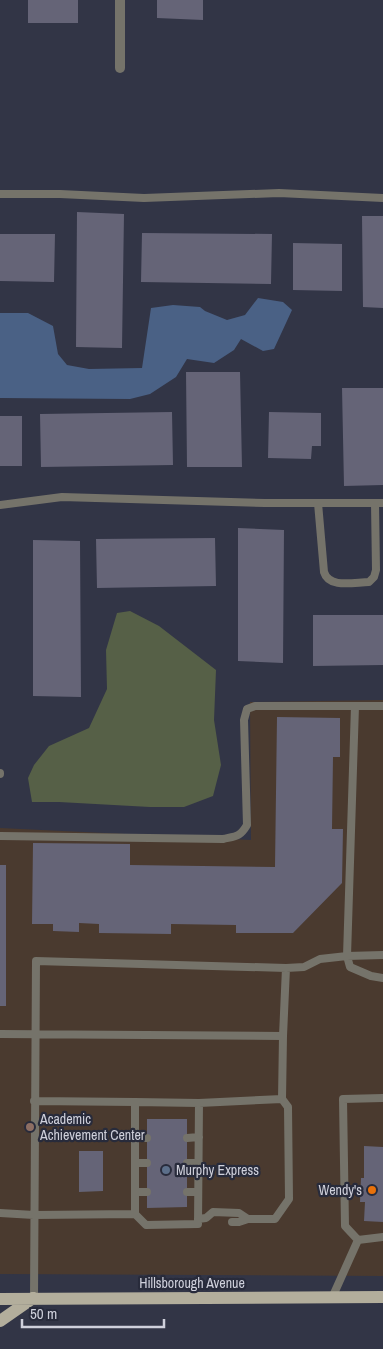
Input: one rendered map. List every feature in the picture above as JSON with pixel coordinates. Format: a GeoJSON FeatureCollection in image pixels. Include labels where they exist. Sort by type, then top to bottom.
{"type":"FeatureCollection","features":[{"type":"Feature","properties":{"kind":"main road","name":"Hillsborough Avenue"},"geometry":{"type":"LineString","coordinates":[[0,1299],[383,1297]]}},
{"type":"Feature","properties":{"kind":"main road"},"geometry":{"type":"LineString","coordinates":[[0,1321],[34,1298]]}},
{"type":"Feature","properties":{"kind":"street"},"geometry":{"type":"LineString","coordinates":[[120,0],[120,68]]}},
{"type":"Feature","properties":{"kind":"lane"},"geometry":{"type":"LineString","coordinates":[[0,194],[60,194],[144,198],[279,193],[383,198]]}},
{"type":"Feature","properties":{"kind":"lane"},"geometry":{"type":"LineString","coordinates":[[0,505],[62,497],[265,503],[318,503],[379,503],[376,570],[374,577],[369,582],[332,583],[326,578],[318,503]]}},
{"type":"Feature","properties":{"kind":"lane"},"geometry":{"type":"LineString","coordinates":[[0,836],[223,839],[236,836],[243,833],[247,825],[244,720],[248,709],[255,706],[383,706]]}},
{"type":"Feature","properties":{"kind":"lane"},"geometry":{"type":"LineString","coordinates":[[355,706],[347,956],[350,967],[371,976],[383,978]]}},
{"type":"Feature","properties":{"kind":"lane"},"geometry":{"type":"LineString","coordinates":[[34,1298],[36,961],[286,968],[304,967],[320,959],[347,956],[383,956]]}},
{"type":"Feature","properties":{"kind":"lane"},"geometry":{"type":"LineString","coordinates":[[232,1222],[248,1219],[275,1219],[289,1199],[288,1107],[282,1099],[286,968]]}},
{"type":"Feature","properties":{"kind":"lane"},"geometry":{"type":"LineString","coordinates":[[0,1034],[283,1036]]}},
{"type":"Feature","properties":{"kind":"lane"},"geometry":{"type":"LineString","coordinates":[[358,1240],[345,1226],[344,1099],[383,1098]]}},
{"type":"Feature","properties":{"kind":"lane"},"geometry":{"type":"LineString","coordinates":[[34,1101],[199,1102],[282,1099]]}},
{"type":"Feature","properties":{"kind":"lane"},"geometry":{"type":"LineString","coordinates":[[135,1102],[136,1214],[146,1225],[198,1224],[206,1220],[213,1212],[239,1212],[248,1219]]}},
{"type":"Feature","properties":{"kind":"lane"},"geometry":{"type":"LineString","coordinates":[[199,1102],[198,1192],[206,1220]]}},
{"type":"Feature","properties":{"kind":"lane"},"geometry":{"type":"LineString","coordinates":[[187,1138],[199,1137]]}},
{"type":"Feature","properties":{"kind":"lane"},"geometry":{"type":"LineString","coordinates":[[135,1138],[147,1138]]}},
{"type":"Feature","properties":{"kind":"lane"},"geometry":{"type":"LineString","coordinates":[[135,1163],[147,1163]]}},
{"type":"Feature","properties":{"kind":"lane"},"geometry":{"type":"LineString","coordinates":[[187,1163],[199,1163]]}},
{"type":"Feature","properties":{"kind":"lane"},"geometry":{"type":"LineString","coordinates":[[136,1192],[147,1192]]}},
{"type":"Feature","properties":{"kind":"lane"},"geometry":{"type":"LineString","coordinates":[[187,1192],[198,1192]]}},
{"type":"Feature","properties":{"kind":"lane"},"geometry":{"type":"LineString","coordinates":[[0,1214],[136,1214]]}},
{"type":"Feature","properties":{"kind":"lane"},"geometry":{"type":"LineString","coordinates":[[358,1240],[383,1237]]}},
{"type":"Feature","properties":{"kind":"lane"},"geometry":{"type":"LineString","coordinates":[[332,1298],[358,1240]]}},
{"type":"Feature","properties":{"kind":"shaded area"},"geometry":{"type":"Polygon","coordinates":[[[383,700],[383,1276],[0,1274],[0,828],[251,840],[250,702],[383,700]]]}},
{"type":"Feature","properties":{"kind":"green space"},"geometry":{"type":"Polygon","coordinates":[[[130,611],[159,626],[216,670],[214,720],[221,765],[213,796],[184,807],[32,802],[28,778],[34,765],[49,746],[89,728],[107,689],[106,650],[117,613],[130,611]]]}},
{"type":"Feature","properties":{"kind":"water"},"geometry":{"type":"Polygon","coordinates":[[[258,298],[283,302],[292,310],[274,349],[263,351],[241,339],[234,350],[214,363],[187,359],[176,377],[150,394],[130,399],[0,398],[0,313],[28,313],[53,326],[58,354],[67,365],[89,369],[142,368],[151,308],[173,305],[200,307],[227,320],[245,315],[258,298]]]}},
{"type":"Feature","properties":{"kind":"building"},"geometry":{"type":"Polygon","coordinates":[[[28,0],[78,0],[78,23],[28,23],[28,0]]]}},
{"type":"Feature","properties":{"kind":"building"},"geometry":{"type":"Polygon","coordinates":[[[157,0],[203,0],[203,20],[157,18],[157,0]]]}},
{"type":"Feature","properties":{"kind":"building"},"geometry":{"type":"Polygon","coordinates":[[[77,212],[124,214],[122,348],[76,347],[77,212]]]}},
{"type":"Feature","properties":{"kind":"building"},"geometry":{"type":"Polygon","coordinates":[[[362,216],[383,216],[383,308],[363,307],[362,216]]]}},
{"type":"Feature","properties":{"kind":"building"},"geometry":{"type":"Polygon","coordinates":[[[142,233],[272,234],[271,284],[141,282],[142,233]]]}},
{"type":"Feature","properties":{"kind":"building"},"geometry":{"type":"Polygon","coordinates":[[[0,234],[55,234],[54,282],[0,281],[0,234]]]}},
{"type":"Feature","properties":{"kind":"building"},"geometry":{"type":"Polygon","coordinates":[[[293,243],[342,244],[342,291],[293,290],[293,243]]]}},
{"type":"Feature","properties":{"kind":"building"},"geometry":{"type":"Polygon","coordinates":[[[186,372],[240,372],[242,467],[187,467],[186,372]]]}},
{"type":"Feature","properties":{"kind":"building"},"geometry":{"type":"Polygon","coordinates":[[[342,388],[383,388],[383,485],[344,486],[342,388]]]}},
{"type":"Feature","properties":{"kind":"building"},"geometry":{"type":"Polygon","coordinates":[[[172,412],[173,465],[41,467],[40,414],[172,412]]]}},
{"type":"Feature","properties":{"kind":"building"},"geometry":{"type":"Polygon","coordinates":[[[269,412],[321,413],[321,446],[312,446],[311,459],[268,458],[269,412]]]}},
{"type":"Feature","properties":{"kind":"building"},"geometry":{"type":"Polygon","coordinates":[[[0,416],[22,416],[22,466],[0,466],[0,416]]]}},
{"type":"Feature","properties":{"kind":"building"},"geometry":{"type":"Polygon","coordinates":[[[238,528],[284,530],[283,663],[238,661],[238,528]]]}},
{"type":"Feature","properties":{"kind":"building"},"geometry":{"type":"Polygon","coordinates":[[[215,538],[216,586],[97,588],[96,539],[215,538]]]}},
{"type":"Feature","properties":{"kind":"building"},"geometry":{"type":"Polygon","coordinates":[[[33,540],[80,541],[81,697],[33,696],[33,540]]]}},
{"type":"Feature","properties":{"kind":"building"},"geometry":{"type":"Polygon","coordinates":[[[313,615],[383,615],[383,665],[313,666],[313,615]]]}},
{"type":"Feature","properties":{"kind":"building"},"geometry":{"type":"Polygon","coordinates":[[[277,717],[340,718],[340,757],[333,757],[332,829],[343,829],[342,883],[293,933],[236,933],[236,925],[171,924],[171,934],[99,933],[99,924],[79,923],[79,932],[53,931],[53,924],[32,924],[33,843],[130,844],[130,865],[275,867],[277,717]]]}},
{"type":"Feature","properties":{"kind":"building"},"geometry":{"type":"Polygon","coordinates":[[[0,865],[6,865],[6,1006],[0,1006],[0,865]]]}},
{"type":"Feature","properties":{"kind":"building"},"geometry":{"type":"Polygon","coordinates":[[[147,1119],[187,1119],[187,1207],[147,1208],[147,1119]]]}},
{"type":"Feature","properties":{"kind":"building","name":"Wendy's"},"geometry":{"type":"Polygon","coordinates":[[[364,1146],[383,1147],[383,1222],[364,1221],[365,1202],[360,1202],[361,1178],[364,1178],[364,1146]]]}},
{"type":"Feature","properties":{"kind":"building"},"geometry":{"type":"Polygon","coordinates":[[[79,1151],[103,1151],[103,1191],[79,1192],[79,1151]]]}},
{"type":"Feature","properties":{"kind":"place","name":"Academic Achievement Center"},"geometry":{"type":"Point","coordinates":[30,1127]}},
{"type":"Feature","properties":{"kind":"place","name":"Murphy Express"},"geometry":{"type":"Point","coordinates":[166,1170]}},
{"type":"Feature","properties":{"kind":"place","name":"Wendy's"},"geometry":{"type":"Point","coordinates":[372,1190]}}]}
